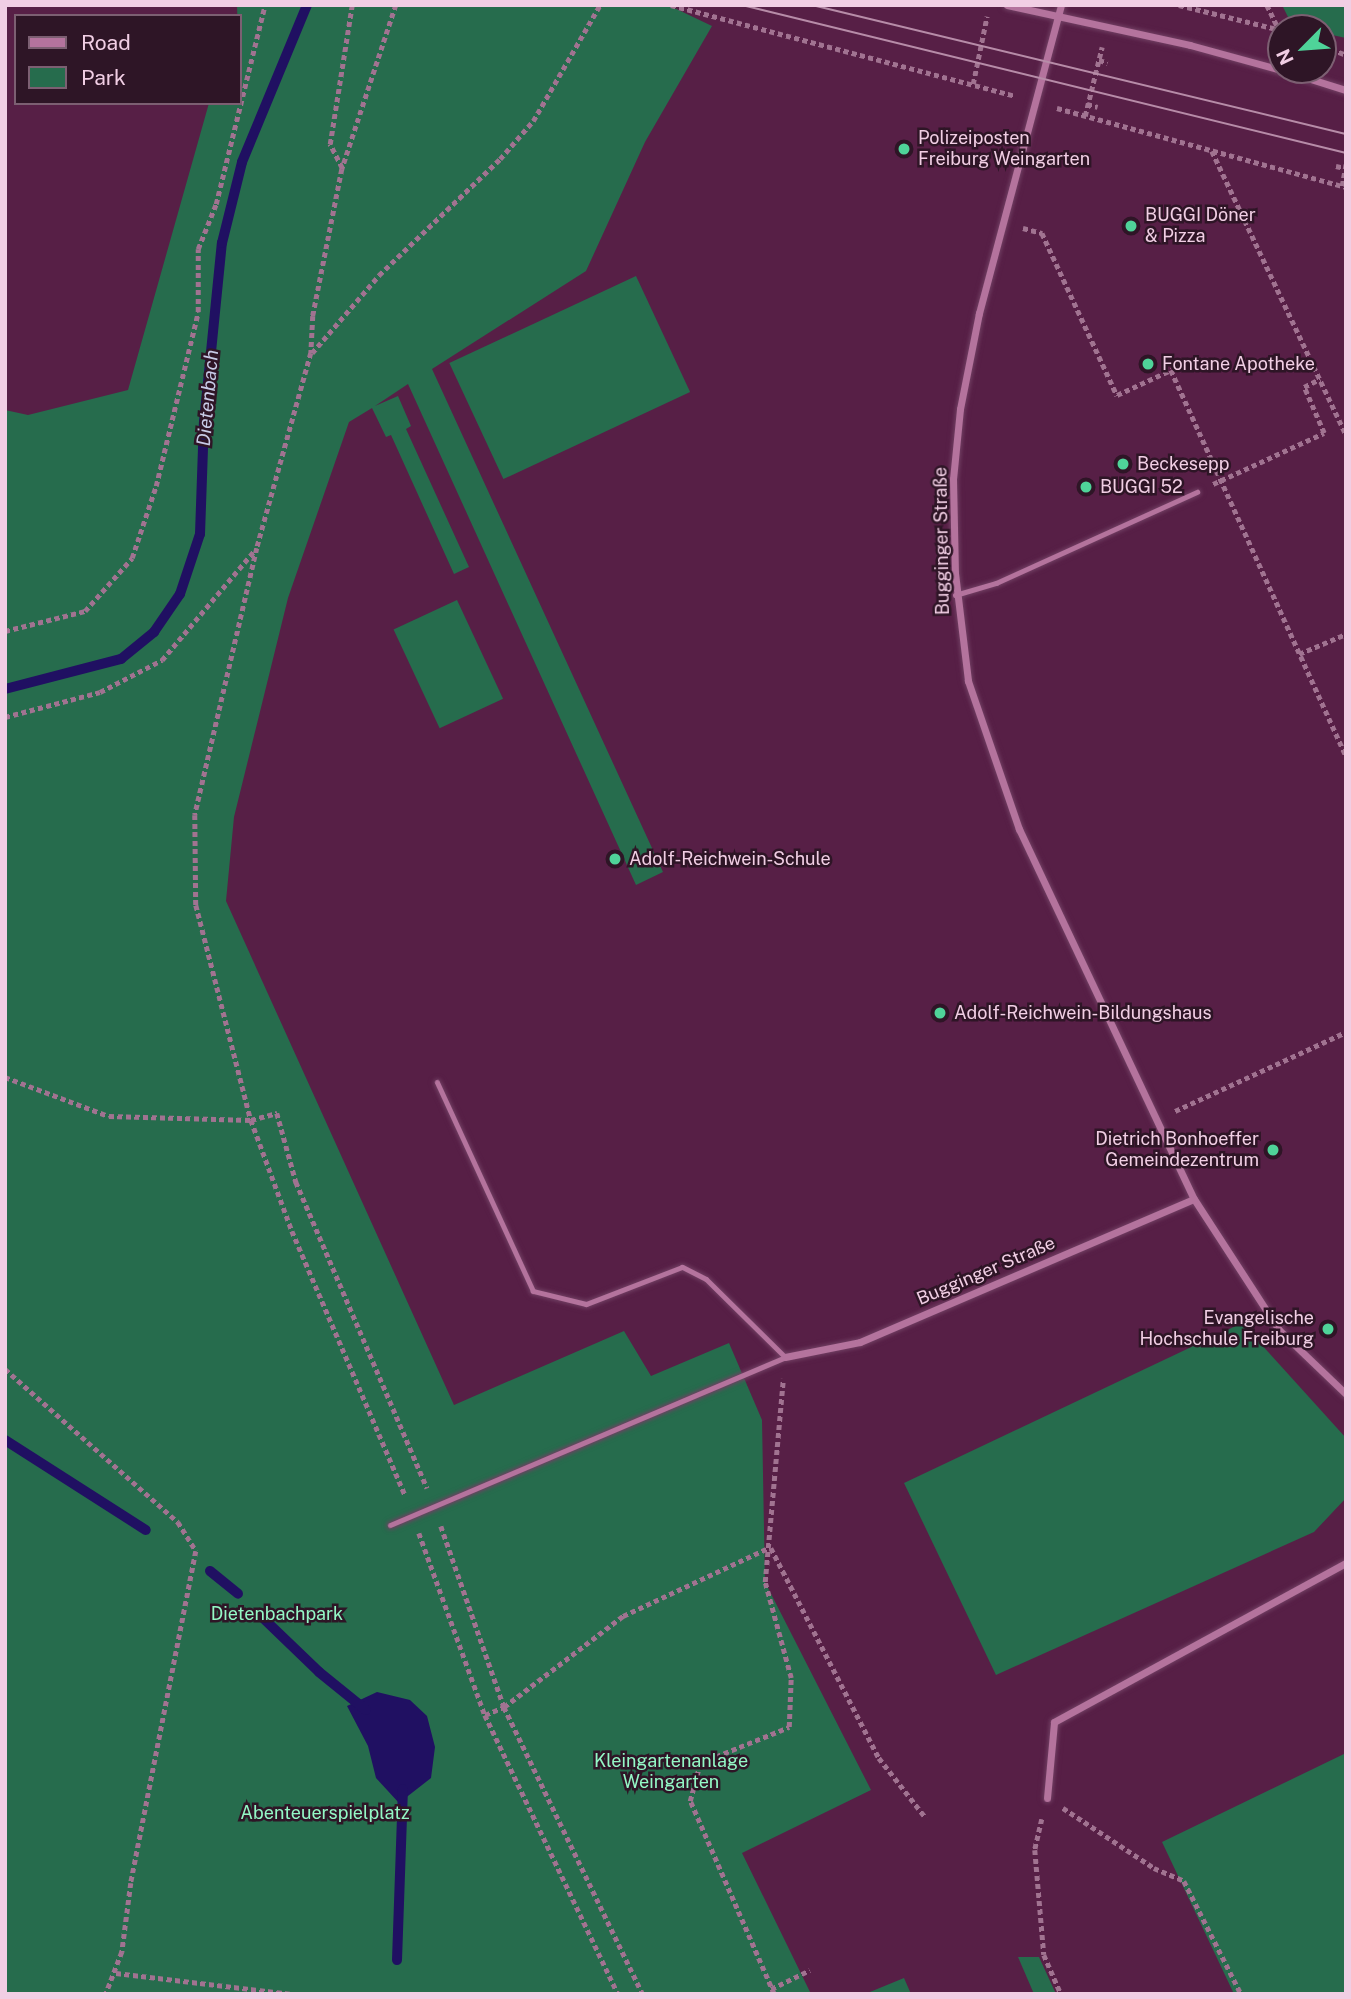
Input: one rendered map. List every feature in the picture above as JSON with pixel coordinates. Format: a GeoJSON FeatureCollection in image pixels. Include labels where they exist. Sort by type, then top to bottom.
{"type":"FeatureCollection","features":[{"type":"Feature","properties":{"kind":"street"},"geometry":{"type":"LineString","coordinates":[[1007,5],[1059,14],[1267,66]]}},
{"type":"Feature","properties":{"kind":"street","name":"Bugginger Straße"},"geometry":{"type":"LineString","coordinates":[[1061,5],[1032,100],[960,409],[953,479],[955,595],[968,681],[1019,829],[1159,1119],[1194,1199],[1279,1330],[1346,1394]]}},
{"type":"Feature","properties":{"kind":"street"},"geometry":{"type":"LineString","coordinates":[[1326,84],[1346,90]]}},
{"type":"Feature","properties":{"kind":"street","name":"Bugginger Straße"},"geometry":{"type":"LineString","coordinates":[[785,1357],[860,1342],[1194,1199]]}},
{"type":"Feature","properties":{"kind":"street"},"geometry":{"type":"LineString","coordinates":[[1047,1798],[1054,1721],[1346,1563]]}},
{"type":"Feature","properties":{"kind":"lane"},"geometry":{"type":"LineString","coordinates":[[955,595],[996,583],[1197,492]]}},
{"type":"Feature","properties":{"kind":"lane"},"geometry":{"type":"LineString","coordinates":[[390,1525],[413,1518],[785,1357],[706,1279],[682,1267],[586,1304],[533,1290],[437,1082]]}},
{"type":"Feature","properties":{"kind":"path"},"geometry":{"type":"LineString","coordinates":[[242,98],[265,5]]}},
{"type":"Feature","properties":{"kind":"path"},"geometry":{"type":"LineString","coordinates":[[342,169],[330,145],[352,5]]}},
{"type":"Feature","properties":{"kind":"path"},"geometry":{"type":"LineString","coordinates":[[396,5],[342,169],[313,316],[311,353],[257,548],[195,815],[196,905],[251,1120],[292,1231],[413,1518],[485,1715],[618,1994]]}},
{"type":"Feature","properties":{"kind":"path"},"geometry":{"type":"LineString","coordinates":[[311,353],[379,275],[500,159],[533,121],[600,5]]}},
{"type":"Feature","properties":{"kind":"path"},"geometry":{"type":"LineString","coordinates":[[671,5],[973,84],[1344,187],[1345,166],[1336,166]]}},
{"type":"Feature","properties":{"kind":"path"},"geometry":{"type":"LineString","coordinates":[[973,84],[990,5]]}},
{"type":"Feature","properties":{"kind":"path"},"geometry":{"type":"LineString","coordinates":[[1179,5],[1267,26]]}},
{"type":"Feature","properties":{"kind":"path"},"geometry":{"type":"LineString","coordinates":[[1085,116],[1107,26]]}},
{"type":"Feature","properties":{"kind":"path"},"geometry":{"type":"LineString","coordinates":[[1099,60],[1108,63]]}},
{"type":"Feature","properties":{"kind":"path"},"geometry":{"type":"LineString","coordinates":[[1087,104],[1098,107]]}},
{"type":"Feature","properties":{"kind":"path"},"geometry":{"type":"LineString","coordinates":[[5,631],[85,611],[132,558],[156,486],[198,312],[198,249],[216,204],[240,105]]}},
{"type":"Feature","properties":{"kind":"path"},"geometry":{"type":"LineString","coordinates":[[1212,150],[1346,435]]}},
{"type":"Feature","properties":{"kind":"path"},"geometry":{"type":"LineString","coordinates":[[1002,222],[1042,233],[1117,395],[1171,370],[1346,756]]}},
{"type":"Feature","properties":{"kind":"path"},"geometry":{"type":"LineString","coordinates":[[1197,492],[1324,433],[1304,387],[1320,379]]}},
{"type":"Feature","properties":{"kind":"path"},"geometry":{"type":"LineString","coordinates":[[5,718],[100,692],[162,660],[257,548]]}},
{"type":"Feature","properties":{"kind":"path"},"geometry":{"type":"LineString","coordinates":[[1299,654],[1346,634]]}},
{"type":"Feature","properties":{"kind":"path"},"geometry":{"type":"LineString","coordinates":[[1159,1119],[1346,1032]]}},
{"type":"Feature","properties":{"kind":"path"},"geometry":{"type":"LineString","coordinates":[[5,1077],[109,1116],[251,1120],[277,1112],[296,1182],[435,1508],[504,1707],[643,1994]]}},
{"type":"Feature","properties":{"kind":"path"},"geometry":{"type":"LineString","coordinates":[[785,1357],[765,1582],[791,1678],[789,1727],[700,1763],[690,1801],[773,1991],[810,1970]]}},
{"type":"Feature","properties":{"kind":"path"},"geometry":{"type":"LineString","coordinates":[[5,1369],[178,1522],[196,1551],[116,1973],[106,1994]]}},
{"type":"Feature","properties":{"kind":"path"},"geometry":{"type":"LineString","coordinates":[[485,1715],[504,1707],[622,1616],[770,1547]]}},
{"type":"Feature","properties":{"kind":"path"},"geometry":{"type":"LineString","coordinates":[[770,1547],[880,1758],[926,1818]]}},
{"type":"Feature","properties":{"kind":"path"},"geometry":{"type":"LineString","coordinates":[[1062,1994],[1044,1955],[1035,1850],[1047,1798],[1154,1868],[1184,1881],[1241,1994]]}},
{"type":"Feature","properties":{"kind":"path"},"geometry":{"type":"LineString","coordinates":[[116,1973],[292,1994]]}},
{"type":"Feature","properties":{"kind":"green space","name":"Dietenbachpark"},"geometry":{"type":"Polygon","coordinates":[[[237,5],[668,5],[712,26],[645,142],[586,271],[432,369],[663,872],[636,885],[408,384],[375,406],[398,396],[411,426],[406,429],[469,567],[454,574],[391,435],[386,437],[372,408],[349,422],[288,598],[234,817],[226,901],[454,1405],[624,1331],[651,1376],[729,1343],[762,1420],[765,1582],[871,1790],[742,1853],[811,1994],[5,1994],[5,410],[28,415],[128,390],[208,105],[242,105],[242,14],[237,14],[237,5]]]}},
{"type":"Feature","properties":{"kind":"green space"},"geometry":{"type":"Polygon","coordinates":[[[1282,5],[1346,5],[1346,38],[1337,36],[1337,14],[1286,14],[1282,5]]]}},
{"type":"Feature","properties":{"kind":"green space"},"geometry":{"type":"Polygon","coordinates":[[[636,276],[690,392],[503,479],[449,363],[636,276]]]}},
{"type":"Feature","properties":{"kind":"green space"},"geometry":{"type":"Polygon","coordinates":[[[457,600],[503,699],[440,728],[394,630],[457,600]]]}},
{"type":"Feature","properties":{"kind":"green space"},"geometry":{"type":"Polygon","coordinates":[[[1242,1323],[1346,1438],[1346,1498],[1314,1532],[996,1675],[904,1483],[1242,1323]]]}},
{"type":"Feature","properties":{"kind":"green space"},"geometry":{"type":"Polygon","coordinates":[[[1346,1753],[1346,1994],[1234,1994],[1162,1842],[1346,1753]]]}},
{"type":"Feature","properties":{"kind":"green space"},"geometry":{"type":"Polygon","coordinates":[[[1018,1957],[1039,1957],[1056,1994],[1034,1994],[1018,1957]]]}},
{"type":"Feature","properties":{"kind":"green space"},"geometry":{"type":"Polygon","coordinates":[[[904,1978],[911,1994],[865,1994],[904,1978]]]}},
{"type":"Feature","properties":{"kind":"shaded area"},"geometry":{"type":"Polygon","coordinates":[[[377,1692],[410,1700],[427,1716],[435,1747],[431,1778],[399,1803],[376,1778],[368,1746],[347,1706],[377,1692]]]}},
{"type":"Feature","properties":{"kind":"waterway","name":"Dietenbach"},"geometry":{"type":"LineString","coordinates":[[5,689],[121,659],[154,632],[180,594],[200,534],[204,422],[222,243],[242,162],[307,5]]}},
{"type":"Feature","properties":{"kind":"waterway"},"geometry":{"type":"LineString","coordinates":[[5,1440],[146,1530]]}},
{"type":"Feature","properties":{"kind":"waterway"},"geometry":{"type":"LineString","coordinates":[[210,1571],[238,1594]]}},
{"type":"Feature","properties":{"kind":"waterway"},"geometry":{"type":"LineString","coordinates":[[264,1619],[319,1672],[366,1710]]}},
{"type":"Feature","properties":{"kind":"waterway"},"geometry":{"type":"LineString","coordinates":[[397,1960],[403,1789]]}},
{"type":"Feature","properties":{"kind":"tram line"},"geometry":{"type":"LineString","coordinates":[[742,5],[1346,153]]}},
{"type":"Feature","properties":{"kind":"tram line"},"geometry":{"type":"LineString","coordinates":[[812,5],[1346,134]]}},
{"type":"Feature","properties":{"kind":"place","name":"Polizeiposten Freiburg Weingarten"},"geometry":{"type":"Point","coordinates":[904,149]}},
{"type":"Feature","properties":{"kind":"place","name":"BUGGI Döner & Pizza"},"geometry":{"type":"Point","coordinates":[1131,226]}},
{"type":"Feature","properties":{"kind":"place","name":"Fontane Apotheke"},"geometry":{"type":"Point","coordinates":[1148,364]}},
{"type":"Feature","properties":{"kind":"place","name":"Beckesepp"},"geometry":{"type":"Point","coordinates":[1123,464]}},
{"type":"Feature","properties":{"kind":"place","name":"BUGGI 52"},"geometry":{"type":"Point","coordinates":[1086,487]}},
{"type":"Feature","properties":{"kind":"place","name":"Adolf-Reichwein-Schule"},"geometry":{"type":"Point","coordinates":[615,859]}},
{"type":"Feature","properties":{"kind":"place","name":"Adolf-Reichwein-Bildungshaus"},"geometry":{"type":"Point","coordinates":[940,1013]}},
{"type":"Feature","properties":{"kind":"place","name":"Dietrich Bonhoeffer Gemeindezentrum"},"geometry":{"type":"Point","coordinates":[1273,1150]}},
{"type":"Feature","properties":{"kind":"place","name":"Evangelische Hochschule Freiburg"},"geometry":{"type":"Point","coordinates":[1328,1329]}},
{"type":"Feature","properties":{"kind":"park label","name":"Kleingartenanlage Weingarten"},"geometry":{"type":"Point","coordinates":[671,1772]}},
{"type":"Feature","properties":{"kind":"park label","name":"Abenteuerspielplatz"},"geometry":{"type":"Point","coordinates":[325,1813]}}]}
